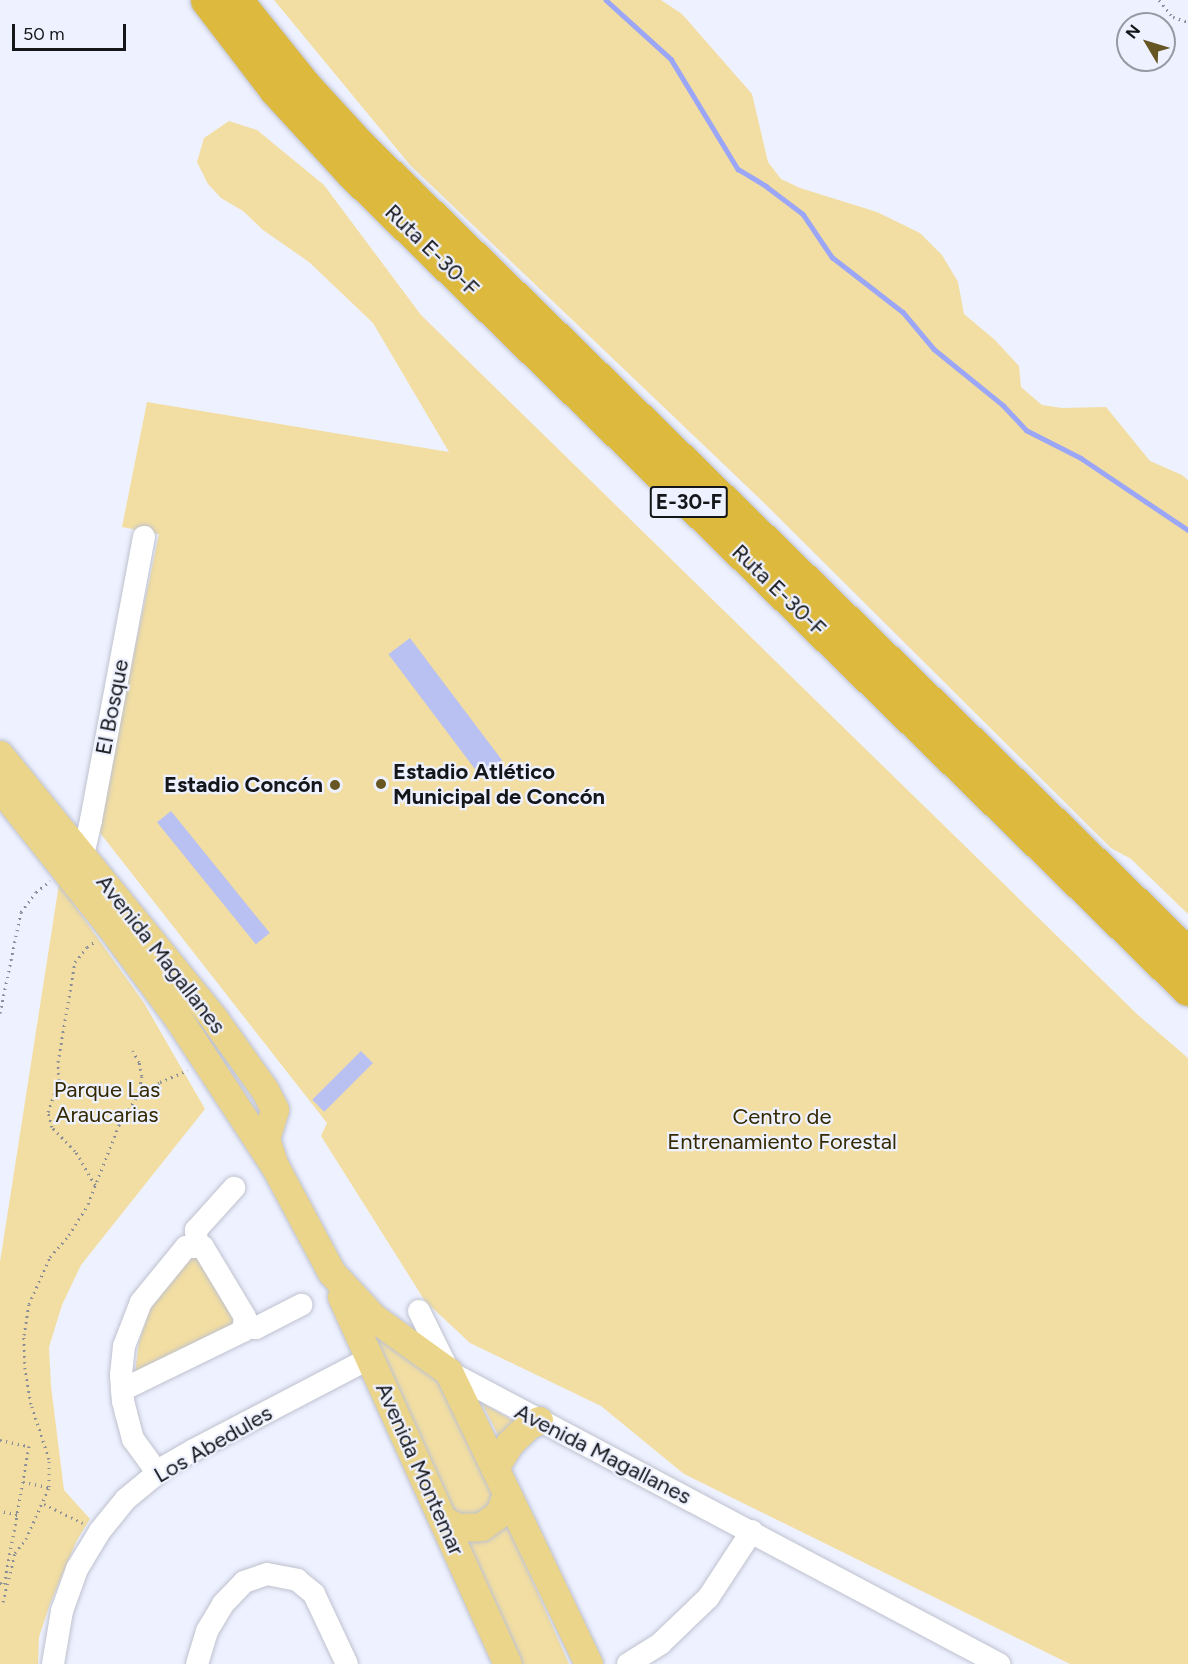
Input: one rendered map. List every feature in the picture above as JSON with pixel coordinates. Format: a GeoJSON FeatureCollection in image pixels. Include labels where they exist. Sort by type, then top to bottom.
{"type":"FeatureCollection","features":[{"type":"Feature","properties":{"kind":"highway","name":"Ruta E-30-F"},"geometry":{"type":"LineString","coordinates":[[207,0],[275,89],[352,173],[1188,989]]}},
{"type":"Feature","properties":{"kind":"highway","name":"Ruta E-30-F"},"geometry":{"type":"LineString","coordinates":[[236,0],[305,86],[360,146],[1188,954]]}},
{"type":"Feature","properties":{"kind":"main road","name":"Avenida Magallanes"},"geometry":{"type":"LineString","coordinates":[[0,755],[74,862],[113,930],[207,1061],[276,1168],[332,1273],[374,1318],[449,1372]]}},
{"type":"Feature","properties":{"kind":"main road","name":"Avenida Magallanes"},"geometry":{"type":"LineString","coordinates":[[0,788],[74,862],[215,1020],[265,1090],[275,1110],[267,1139],[276,1168]]}},
{"type":"Feature","properties":{"kind":"main road"},"geometry":{"type":"LineString","coordinates":[[228,1095],[244,1105],[252,1104],[265,1090]]}},
{"type":"Feature","properties":{"kind":"main road","name":"Avenida Montemar"},"geometry":{"type":"LineString","coordinates":[[332,1273],[508,1664]]}},
{"type":"Feature","properties":{"kind":"main road"},"geometry":{"type":"LineString","coordinates":[[449,1372],[589,1664]]}},
{"type":"Feature","properties":{"kind":"main road"},"geometry":{"type":"LineString","coordinates":[[495,1468],[510,1444],[530,1425],[539,1421]]}},
{"type":"Feature","properties":{"kind":"main road"},"geometry":{"type":"LineString","coordinates":[[443,1520],[458,1528],[482,1527],[500,1514],[507,1495]]}},
{"type":"Feature","properties":{"kind":"street","name":"El Bosque"},"geometry":{"type":"LineString","coordinates":[[74,862],[144,537]]}},
{"type":"Feature","properties":{"kind":"street"},"geometry":{"type":"LineString","coordinates":[[197,1245],[196,1230],[234,1188]]}},
{"type":"Feature","properties":{"kind":"street"},"geometry":{"type":"LineString","coordinates":[[122,1390],[240,1334],[245,1327],[245,1317],[207,1251],[197,1245],[186,1247],[141,1302],[133,1317],[122,1360],[122,1390],[132,1429],[141,1432],[161,1469]]}},
{"type":"Feature","properties":{"kind":"street"},"geometry":{"type":"LineString","coordinates":[[245,1327],[255,1328],[301,1305]]}},
{"type":"Feature","properties":{"kind":"street"},"geometry":{"type":"LineString","coordinates":[[419,1311],[449,1372]]}},
{"type":"Feature","properties":{"kind":"street","name":"Los Abedules"},"geometry":{"type":"LineString","coordinates":[[53,1664],[57,1632],[68,1590],[100,1531],[126,1499],[161,1469],[370,1358]]}},
{"type":"Feature","properties":{"kind":"street","name":"Avenida Magallanes"},"geometry":{"type":"LineString","coordinates":[[449,1372],[999,1664]]}},
{"type":"Feature","properties":{"kind":"street"},"geometry":{"type":"LineString","coordinates":[[628,1664],[661,1643],[708,1598],[752,1531]]}},
{"type":"Feature","properties":{"kind":"street"},"geometry":{"type":"LineString","coordinates":[[197,1664],[207,1631],[223,1604],[244,1582],[267,1574],[297,1580],[314,1594],[347,1664]]}},
{"type":"Feature","properties":{"kind":"path"},"geometry":{"type":"LineString","coordinates":[[1159,0],[1173,17],[1188,22]]}},
{"type":"Feature","properties":{"kind":"path"},"geometry":{"type":"LineString","coordinates":[[0,1013],[21,912],[36,892],[74,862]]}},
{"type":"Feature","properties":{"kind":"path"},"geometry":{"type":"LineString","coordinates":[[95,1185],[75,1150],[52,1127],[48,1112],[59,1080],[58,1062],[75,962],[87,947],[113,930]]}},
{"type":"Feature","properties":{"kind":"path"},"geometry":{"type":"LineString","coordinates":[[128,1113],[138,1095],[142,1076],[139,1062],[133,1051]]}},
{"type":"Feature","properties":{"kind":"path"},"geometry":{"type":"LineString","coordinates":[[3,1602],[15,1553],[26,1539],[44,1504],[49,1487],[50,1459],[31,1404],[25,1369],[24,1335],[29,1304],[50,1257],[69,1235],[88,1204],[119,1125],[138,1097],[153,1087],[207,1061]]}},
{"type":"Feature","properties":{"kind":"path"},"geometry":{"type":"LineString","coordinates":[[0,1440],[29,1446],[17,1514],[0,1512]]}},
{"type":"Feature","properties":{"kind":"path"},"geometry":{"type":"LineString","coordinates":[[23,1482],[49,1487]]}},
{"type":"Feature","properties":{"kind":"path"},"geometry":{"type":"LineString","coordinates":[[44,1504],[100,1531]]}},
{"type":"Feature","properties":{"kind":"path"},"geometry":{"type":"LineString","coordinates":[[0,1512],[17,1515],[4,1584],[0,1583]]}},
{"type":"Feature","properties":{"kind":"path"},"geometry":{"type":"LineString","coordinates":[[10,1552],[15,1553]]}},
{"type":"Feature","properties":{"kind":"green space"},"geometry":{"type":"Polygon","coordinates":[[[274,0],[661,0],[682,14],[752,94],[768,162],[781,179],[800,188],[877,212],[920,233],[942,255],[958,282],[964,314],[995,340],[1019,366],[1021,387],[1042,405],[1062,408],[1106,407],[1150,461],[1188,480],[1188,914],[1131,859],[1111,848],[760,499],[410,165],[274,0]]]}},
{"type":"Feature","properties":{"kind":"green space","name":"Centro de Entrenamiento Forestal"},"geometry":{"type":"Polygon","coordinates":[[[229,121],[257,130],[324,185],[421,315],[1138,1015],[1188,1058],[1188,1664],[1070,1664],[684,1474],[601,1406],[470,1343],[425,1301],[321,1136],[327,1123],[97,829],[159,534],[122,527],[147,402],[449,452],[373,323],[309,262],[263,230],[243,211],[221,198],[208,184],[197,162],[204,138],[229,121]]]}},
{"type":"Feature","properties":{"kind":"green space","name":"Parque Las Araucarias"},"geometry":{"type":"Polygon","coordinates":[[[59,884],[144,1003],[205,1109],[81,1265],[62,1305],[49,1347],[51,1386],[64,1490],[90,1519],[77,1540],[50,1604],[39,1637],[38,1664],[0,1664],[0,1262],[59,884]]]}},
{"type":"Feature","properties":{"kind":"green space"},"geometry":{"type":"Polygon","coordinates":[[[196,1256],[234,1320],[233,1324],[135,1373],[139,1342],[150,1309],[190,1259],[196,1256]]]}},
{"type":"Feature","properties":{"kind":"green space"},"geometry":{"type":"Polygon","coordinates":[[[368,1329],[440,1376],[496,1500],[486,1516],[454,1517],[368,1329]]]}},
{"type":"Feature","properties":{"kind":"green space"},"geometry":{"type":"Polygon","coordinates":[[[483,1405],[485,1405],[517,1423],[500,1439],[483,1405]]]}},
{"type":"Feature","properties":{"kind":"green space"},"geometry":{"type":"Polygon","coordinates":[[[505,1519],[569,1664],[519,1664],[461,1538],[505,1519]]]}},
{"type":"Feature","properties":{"kind":"building"},"geometry":{"type":"Polygon","coordinates":[[[410,638],[502,760],[481,776],[388,654],[410,638]]]}},
{"type":"Feature","properties":{"kind":"building"},"geometry":{"type":"Polygon","coordinates":[[[171,811],[270,933],[256,944],[157,822],[171,811]]]}},
{"type":"Feature","properties":{"kind":"building"},"geometry":{"type":"Polygon","coordinates":[[[361,1051],[373,1063],[324,1112],[312,1100],[361,1051]]]}},
{"type":"Feature","properties":{"kind":"waterway"},"geometry":{"type":"LineString","coordinates":[[606,0],[671,59],[738,169],[766,186],[803,214],[832,257],[903,312],[934,349],[1003,405],[1026,430],[1081,458],[1188,530]]}},
{"type":"Feature","properties":{"kind":"place","name":"Estadio Atlético Municipal de Concón"},"geometry":{"type":"Point","coordinates":[381,784]}},
{"type":"Feature","properties":{"kind":"place","name":"Estadio Concón"},"geometry":{"type":"Point","coordinates":[335,785]}}]}
